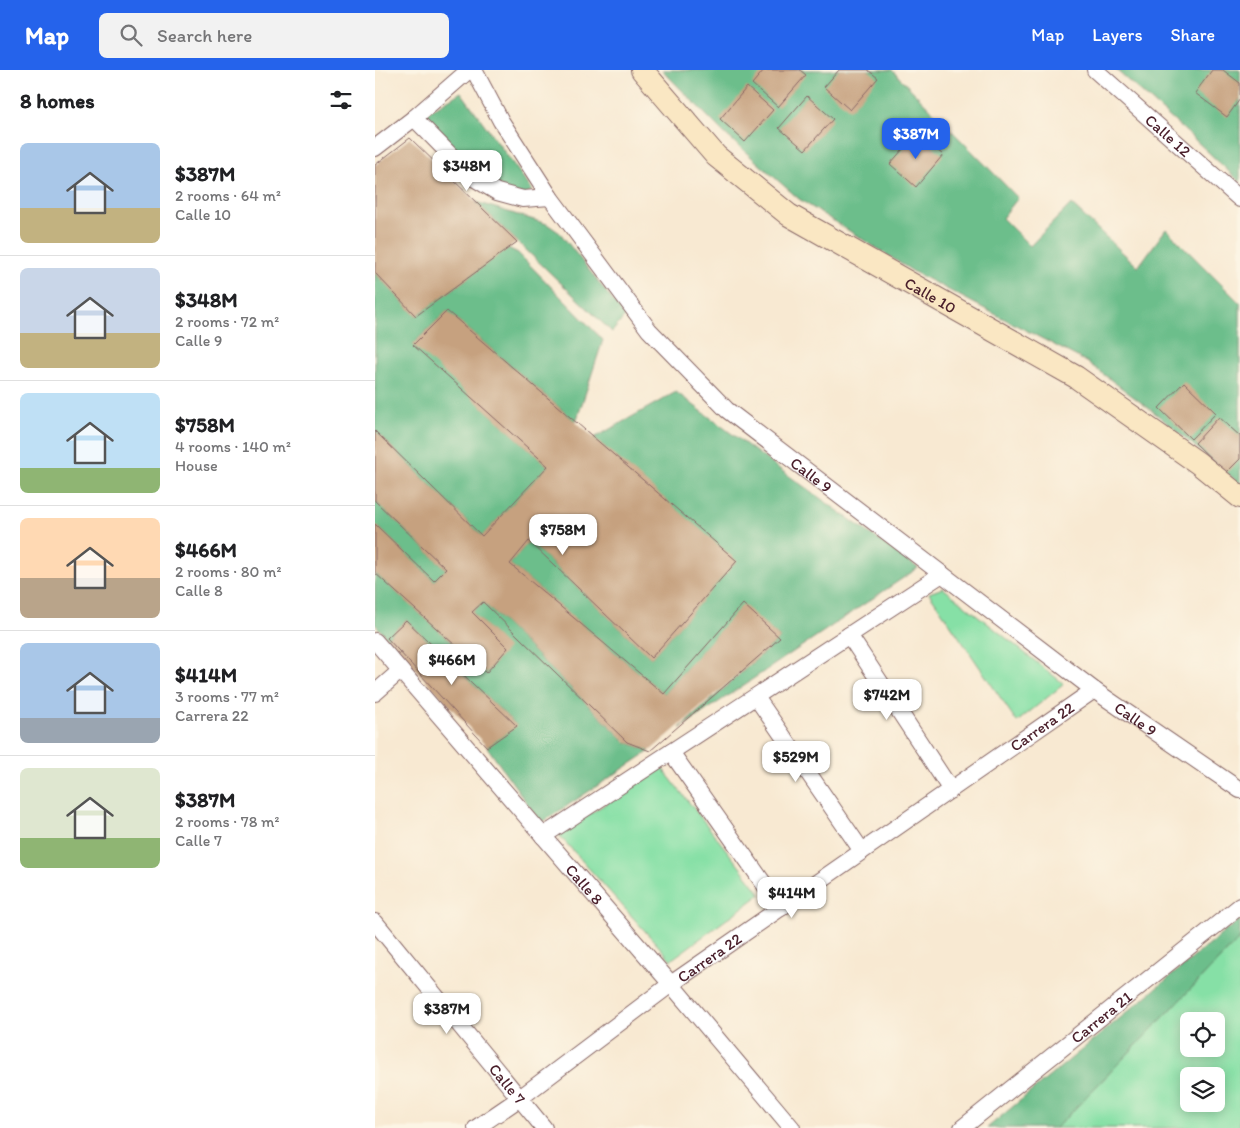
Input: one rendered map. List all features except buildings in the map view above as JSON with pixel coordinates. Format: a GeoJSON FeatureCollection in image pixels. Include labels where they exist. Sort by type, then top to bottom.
{"type":"FeatureCollection","features":[{"type":"Feature","properties":{"kind":"street"},"geometry":{"type":"LineString","coordinates":[[375,148],[414,118],[469,70]]}},
{"type":"Feature","properties":{"kind":"street","name":"Calle 9"},"geometry":{"type":"LineString","coordinates":[[474,70],[501,120],[550,197],[649,330],[727,410],[1094,690],[1240,790]]}},
{"type":"Feature","properties":{"kind":"street","name":"Calle 10"},"geometry":{"type":"LineString","coordinates":[[642,70],[716,156],[789,215],[1076,377],[1198,463],[1240,497]]}},
{"type":"Feature","properties":{"kind":"street","name":"Calle 12"},"geometry":{"type":"LineString","coordinates":[[1095,70],[1240,199]]}},
{"type":"Feature","properties":{"kind":"street"},"geometry":{"type":"LineString","coordinates":[[414,118],[471,177],[497,192],[523,199],[550,197]]}},
{"type":"Feature","properties":{"kind":"street"},"geometry":{"type":"LineString","coordinates":[[543,836],[943,574]]}},
{"type":"Feature","properties":{"kind":"street"},"geometry":{"type":"LineString","coordinates":[[849,635],[951,790]]}},
{"type":"Feature","properties":{"kind":"street","name":"Calle 8"},"geometry":{"type":"LineString","coordinates":[[375,641],[793,1128]]}},
{"type":"Feature","properties":{"kind":"street"},"geometry":{"type":"LineString","coordinates":[[375,693],[400,671]]}},
{"type":"Feature","properties":{"kind":"street","name":"Carrera 22"},"geometry":{"type":"LineString","coordinates":[[476,1128],[520,1098],[671,984],[1094,690]]}},
{"type":"Feature","properties":{"kind":"street"},"geometry":{"type":"LineString","coordinates":[[755,697],[862,851]]}},
{"type":"Feature","properties":{"kind":"street"},"geometry":{"type":"LineString","coordinates":[[671,752],[781,908]]}},
{"type":"Feature","properties":{"kind":"street","name":"Carrera 21"},"geometry":{"type":"LineString","coordinates":[[962,1128],[1240,906]]}},
{"type":"Feature","properties":{"kind":"street","name":"Calle 7"},"geometry":{"type":"LineString","coordinates":[[375,922],[544,1128]]}},
{"type":"Feature","properties":{"kind":"green space"},"geometry":{"type":"Polygon","coordinates":[[[662,70],[892,70],[1018,198],[1002,218],[1030,246],[1071,204],[1138,267],[1166,229],[1240,303],[1240,484],[1155,413],[1087,362],[914,272],[799,199],[724,133],[662,70]]]}},
{"type":"Feature","properties":{"kind":"green space"},"geometry":{"type":"Polygon","coordinates":[[[1116,70],[1239,70],[1240,182],[1191,136],[1116,70]]]}},
{"type":"Feature","properties":{"kind":"green space"},"geometry":{"type":"Polygon","coordinates":[[[461,92],[532,190],[525,195],[509,192],[470,170],[422,116],[461,92]]]}},
{"type":"Feature","properties":{"kind":"green space"},"geometry":{"type":"Polygon","coordinates":[[[476,202],[547,224],[560,233],[625,316],[612,332],[476,202]]]}},
{"type":"Feature","properties":{"kind":"green space"},"geometry":{"type":"Polygon","coordinates":[[[508,248],[518,253],[603,340],[576,422],[447,311],[413,344],[548,466],[482,536],[375,431],[375,273],[416,316],[508,248]]]}},
{"type":"Feature","properties":{"kind":"green space"},"geometry":{"type":"Polygon","coordinates":[[[676,392],[771,463],[918,568],[680,728],[780,638],[743,605],[664,694],[510,564],[529,541],[651,658],[736,561],[594,438],[676,392]]]}},
{"type":"Feature","properties":{"kind":"green space"},"geometry":{"type":"Polygon","coordinates":[[[375,501],[446,569],[434,581],[375,524],[375,501]]]}},
{"type":"Feature","properties":{"kind":"green space"},"geometry":{"type":"Polygon","coordinates":[[[375,573],[486,673],[507,648],[472,612],[483,602],[626,742],[650,751],[541,823],[487,747],[516,725],[406,620],[387,638],[375,624],[375,573]]]}},
{"type":"Feature","properties":{"kind":"green space"},"geometry":{"type":"Polygon","coordinates":[[[943,588],[1064,684],[1017,722],[929,593],[943,588]]]}},
{"type":"Feature","properties":{"kind":"green space"},"geometry":{"type":"Polygon","coordinates":[[[662,768],[761,894],[671,960],[558,834],[662,768]]]}},
{"type":"Feature","properties":{"kind":"green space"},"geometry":{"type":"Polygon","coordinates":[[[1240,919],[1240,938],[1056,1128],[987,1128],[1240,919]]]}},
{"type":"Feature","properties":{"kind":"green space"},"geometry":{"type":"Polygon","coordinates":[[[1240,938],[1240,1128],[1056,1128],[1240,938]]]}}]}
